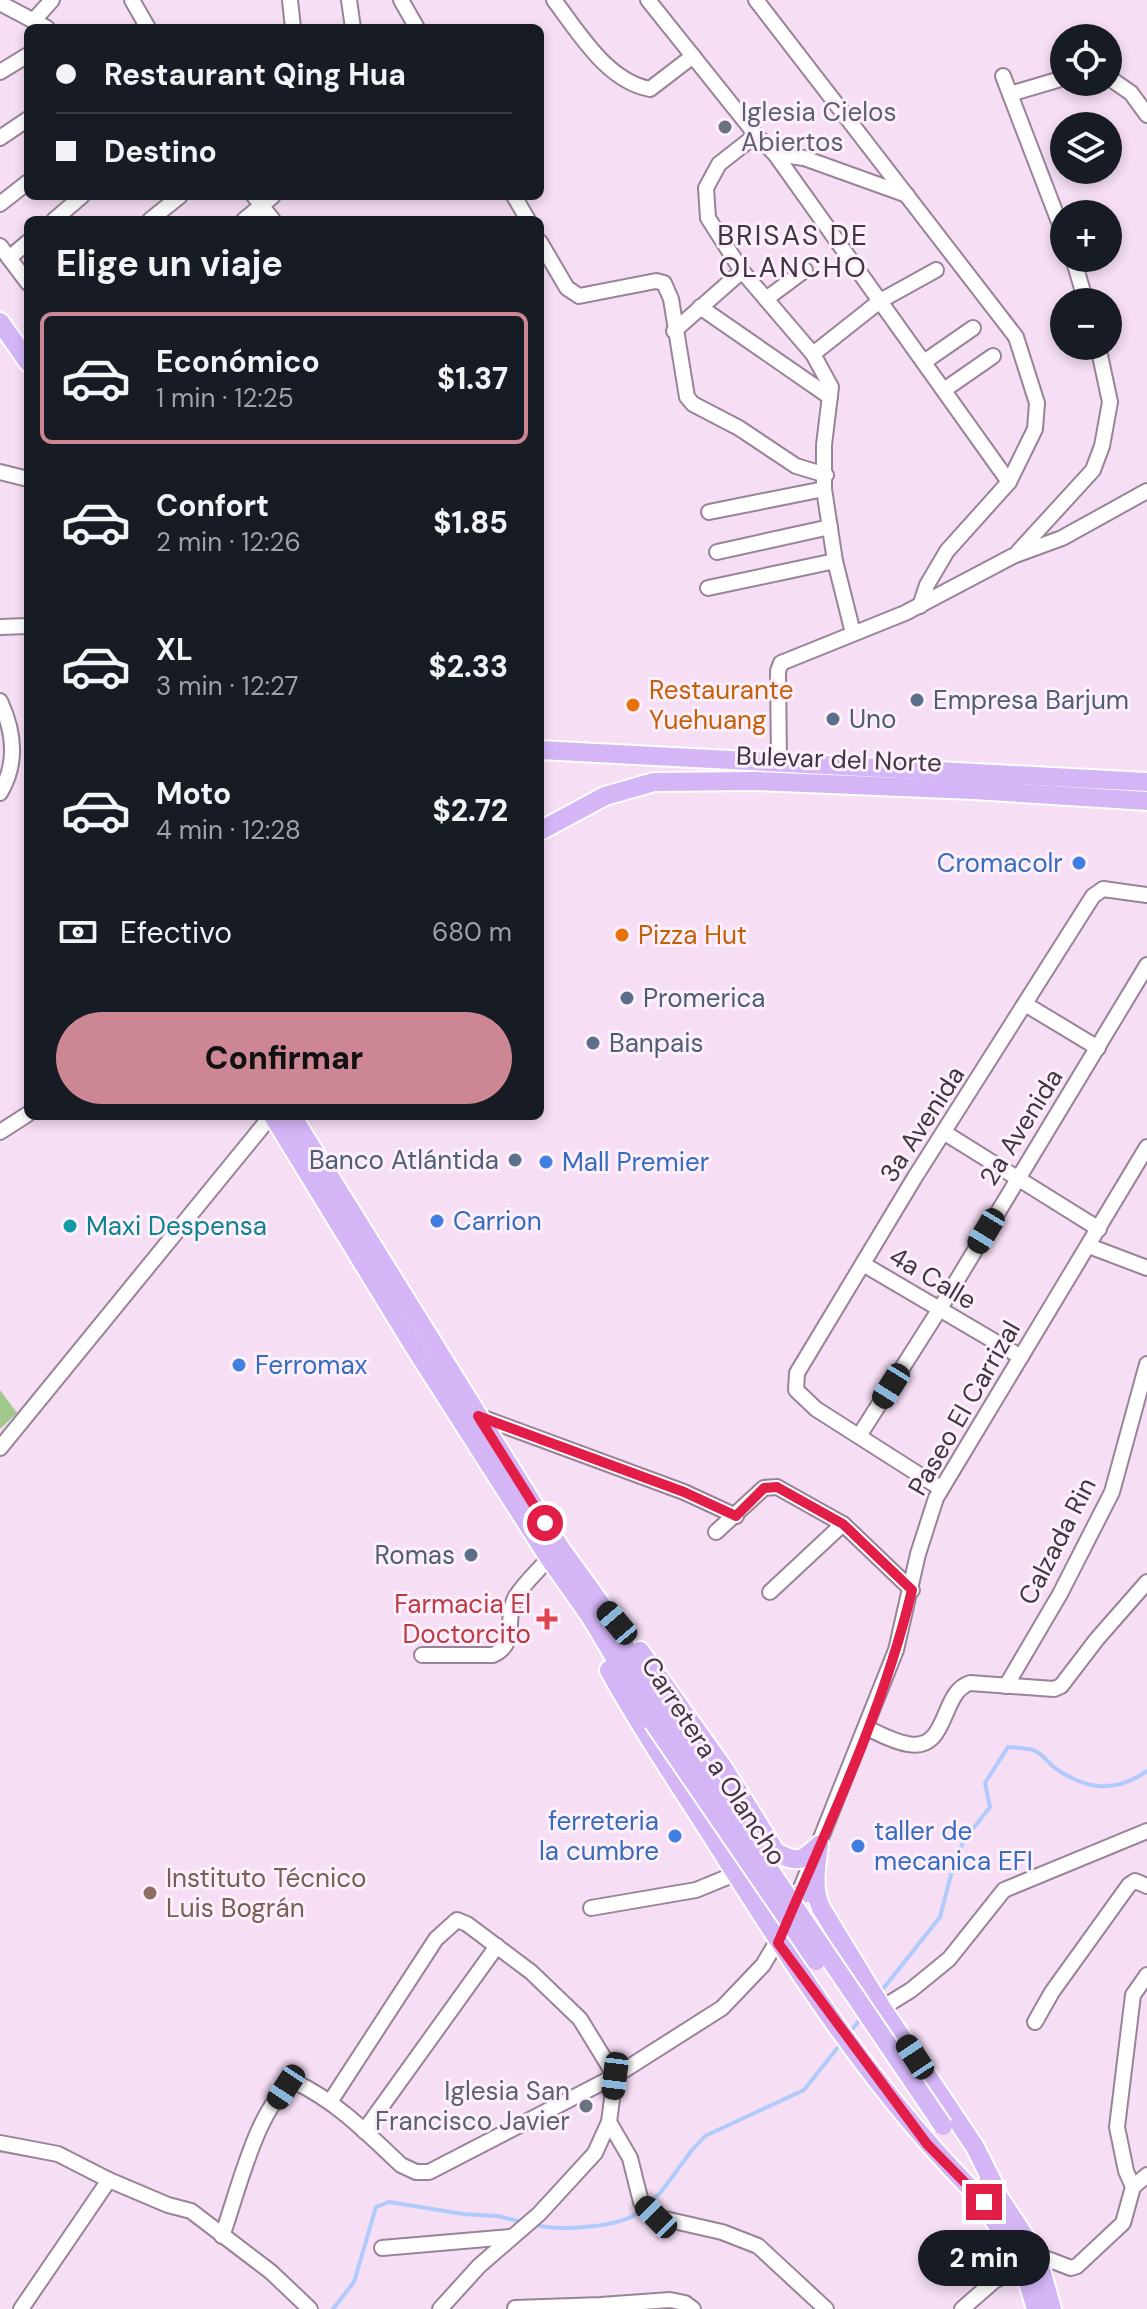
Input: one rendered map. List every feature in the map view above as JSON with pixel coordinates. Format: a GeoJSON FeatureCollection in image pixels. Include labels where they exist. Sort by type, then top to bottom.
{"type":"FeatureCollection","features":[{"type":"Feature","properties":{"kind":"main road"},"geometry":{"type":"LineString","coordinates":[[0,322],[24,356]]}},
{"type":"Feature","properties":{"kind":"main road","name":"Bulevar del Norte"},"geometry":{"type":"LineString","coordinates":[[544,750],[1147,782]]}},
{"type":"Feature","properties":{"kind":"main road","name":"Bulevar del Norte"},"geometry":{"type":"LineString","coordinates":[[544,829],[605,796],[654,782],[768,781],[1147,801]]}},
{"type":"Feature","properties":{"kind":"main road","name":"Carretera a Olancho"},"geometry":{"type":"LineString","coordinates":[[274,1120],[549,1558],[597,1611]]}},
{"type":"Feature","properties":{"kind":"main road","name":"Carretera a Olancho"},"geometry":{"type":"LineString","coordinates":[[294,1120],[561,1549],[659,1718],[938,2129],[990,2196],[1030,2260],[1052,2309]]}},
{"type":"Feature","properties":{"kind":"main road"},"geometry":{"type":"LineString","coordinates":[[597,1611],[677,1701],[776,1852],[790,1860],[803,1859],[819,1845]]}},
{"type":"Feature","properties":{"kind":"main road"},"geometry":{"type":"LineString","coordinates":[[597,1611],[598,1650],[640,1727],[778,1943],[927,2144],[990,2196]]}},
{"type":"Feature","properties":{"kind":"main road"},"geometry":{"type":"LineString","coordinates":[[819,1845],[815,1874],[807,1896],[975,2147],[990,2196]]}},
{"type":"Feature","properties":{"kind":"main road","name":"Carretera a Olancho"},"geometry":{"type":"LineString","coordinates":[[1030,2260],[1036,2309]]}},
{"type":"Feature","properties":{"kind":"street"},"geometry":{"type":"LineString","coordinates":[[0,3],[40,24],[52,0]]}},
{"type":"Feature","properties":{"kind":"street"},"geometry":{"type":"LineString","coordinates":[[132,0],[146,24]]}},
{"type":"Feature","properties":{"kind":"street"},"geometry":{"type":"LineString","coordinates":[[290,0],[293,24]]}},
{"type":"Feature","properties":{"kind":"street"},"geometry":{"type":"LineString","coordinates":[[349,0],[352,24]]}},
{"type":"Feature","properties":{"kind":"street"},"geometry":{"type":"LineString","coordinates":[[401,0],[415,24]]}},
{"type":"Feature","properties":{"kind":"street"},"geometry":{"type":"LineString","coordinates":[[554,0],[603,62],[634,86],[650,89],[693,56]]}},
{"type":"Feature","properties":{"kind":"street"},"geometry":{"type":"LineString","coordinates":[[648,0],[756,135],[775,154],[1009,482]]}},
{"type":"Feature","properties":{"kind":"street"},"geometry":{"type":"LineString","coordinates":[[756,0],[1016,337],[1037,403],[1035,429],[1009,482],[947,551],[927,585],[920,606]]}},
{"type":"Feature","properties":{"kind":"street"},"geometry":{"type":"LineString","coordinates":[[0,72],[24,57]]}},
{"type":"Feature","properties":{"kind":"street"},"geometry":{"type":"LineString","coordinates":[[1003,76],[1051,200]]}},
{"type":"Feature","properties":{"kind":"street"},"geometry":{"type":"LineString","coordinates":[[1010,94],[1050,82]]}},
{"type":"Feature","properties":{"kind":"street"},"geometry":{"type":"LineString","coordinates":[[1122,87],[1131,93],[1147,115]]}},
{"type":"Feature","properties":{"kind":"street"},"geometry":{"type":"LineString","coordinates":[[0,138],[24,122]]}},
{"type":"Feature","properties":{"kind":"street"},"geometry":{"type":"LineString","coordinates":[[756,135],[719,164],[706,188],[708,218],[742,271],[813,354],[831,387],[824,445],[825,482],[835,561],[853,633]]}},
{"type":"Feature","properties":{"kind":"street"},"geometry":{"type":"LineString","coordinates":[[775,154],[804,158],[907,195]]}},
{"type":"Feature","properties":{"kind":"street"},"geometry":{"type":"LineString","coordinates":[[0,204],[24,185]]}},
{"type":"Feature","properties":{"kind":"street"},"geometry":{"type":"LineString","coordinates":[[59,216],[77,200]]}},
{"type":"Feature","properties":{"kind":"street"},"geometry":{"type":"LineString","coordinates":[[155,216],[175,200]]}},
{"type":"Feature","properties":{"kind":"street"},"geometry":{"type":"LineString","coordinates":[[248,216],[262,200]]}},
{"type":"Feature","properties":{"kind":"street"},"geometry":{"type":"LineString","coordinates":[[24,244],[4,252],[24,278]]}},
{"type":"Feature","properties":{"kind":"street"},"geometry":{"type":"LineString","coordinates":[[544,249],[567,288],[579,296],[656,281],[664,283],[671,299],[687,397],[693,404],[739,428],[825,482]]}},
{"type":"Feature","properties":{"kind":"street"},"geometry":{"type":"LineString","coordinates":[[766,299],[805,270]]}},
{"type":"Feature","properties":{"kind":"street"},"geometry":{"type":"LineString","coordinates":[[813,354],[880,301],[936,270]]}},
{"type":"Feature","properties":{"kind":"street"},"geometry":{"type":"LineString","coordinates":[[674,331],[742,271]]}},
{"type":"Feature","properties":{"kind":"street"},"geometry":{"type":"LineString","coordinates":[[700,307],[830,397]]}},
{"type":"Feature","properties":{"kind":"street"},"geometry":{"type":"LineString","coordinates":[[924,362],[973,328]]}},
{"type":"Feature","properties":{"kind":"street"},"geometry":{"type":"LineString","coordinates":[[944,390],[993,356]]}},
{"type":"Feature","properties":{"kind":"street"},"geometry":{"type":"LineString","coordinates":[[1013,556],[1093,470],[1102,446],[1110,402],[1101,360]]}},
{"type":"Feature","properties":{"kind":"street"},"geometry":{"type":"LineString","coordinates":[[0,472],[24,478]]}},
{"type":"Feature","properties":{"kind":"street"},"geometry":{"type":"LineString","coordinates":[[709,512],[825,482]]}},
{"type":"Feature","properties":{"kind":"street"},"geometry":{"type":"LineString","coordinates":[[779,763],[778,671],[781,663],[920,606],[1013,556],[1062,538],[1147,491]]}},
{"type":"Feature","properties":{"kind":"street"},"geometry":{"type":"LineString","coordinates":[[717,552],[830,527]]}},
{"type":"Feature","properties":{"kind":"street"},"geometry":{"type":"LineString","coordinates":[[708,588],[835,561]]}},
{"type":"Feature","properties":{"kind":"street"},"geometry":{"type":"LineString","coordinates":[[0,627],[24,626]]}},
{"type":"Feature","properties":{"kind":"street"},"geometry":{"type":"LineString","coordinates":[[0,701],[14,745],[6,783],[0,793]]}},
{"type":"Feature","properties":{"kind":"street","name":"3a Avenida"},"geometry":{"type":"LineString","coordinates":[[859,1436],[804,1399],[796,1390],[797,1373],[1093,896],[1103,889],[1147,895]]}},
{"type":"Feature","properties":{"kind":"street","name":"2a Avenida"},"geometry":{"type":"LineString","coordinates":[[859,1436],[939,1310],[1147,965]]}},
{"type":"Feature","properties":{"kind":"street"},"geometry":{"type":"LineString","coordinates":[[1025,1004],[1098,1048]]}},
{"type":"Feature","properties":{"kind":"street"},"geometry":{"type":"LineString","coordinates":[[0,1132],[24,1117]]}},
{"type":"Feature","properties":{"kind":"street"},"geometry":{"type":"LineString","coordinates":[[0,1448],[269,1120]]}},
{"type":"Feature","properties":{"kind":"street"},"geometry":{"type":"LineString","coordinates":[[945,1133],[1099,1229]]}},
{"type":"Feature","properties":{"kind":"street","name":"Paseo El Carrizal"},"geometry":{"type":"LineString","coordinates":[[819,1845],[899,1642],[921,1544],[940,1488],[1147,1147]]}},
{"type":"Feature","properties":{"kind":"street"},"geometry":{"type":"LineString","coordinates":[[1089,1246],[1147,1268]]}},
{"type":"Feature","properties":{"kind":"street","name":"4a Calle"},"geometry":{"type":"LineString","coordinates":[[863,1264],[1021,1357]]}},
{"type":"Feature","properties":{"kind":"street","name":"Calzada Rin"},"geometry":{"type":"LineString","coordinates":[[1006,1686],[1060,1594],[1112,1492],[1147,1364]]}},
{"type":"Feature","properties":{"kind":"street"},"geometry":{"type":"LineString","coordinates":[[478,1416],[684,1492],[736,1516]]}},
{"type":"Feature","properties":{"kind":"street"},"geometry":{"type":"LineString","coordinates":[[859,1436],[940,1488]]}},
{"type":"Feature","properties":{"kind":"street"},"geometry":{"type":"LineString","coordinates":[[716,1532],[759,1493],[773,1486],[843,1524],[912,1590]]}},
{"type":"Feature","properties":{"kind":"street"},"geometry":{"type":"LineString","coordinates":[[770,1592],[843,1524]]}},
{"type":"Feature","properties":{"kind":"street"},"geometry":{"type":"LineString","coordinates":[[422,1655],[493,1655],[503,1651],[507,1645],[512,1604],[549,1558]]}},
{"type":"Feature","properties":{"kind":"street"},"geometry":{"type":"LineString","coordinates":[[867,1728],[904,1743],[922,1744],[935,1735],[943,1723],[957,1689],[970,1683],[1054,1689],[1061,1686],[1147,1582]]}},
{"type":"Feature","properties":{"kind":"street"},"geometry":{"type":"LineString","coordinates":[[881,2006],[911,1990],[949,1959],[1004,1890],[1147,1831]]}},
{"type":"Feature","properties":{"kind":"street"},"geometry":{"type":"LineString","coordinates":[[591,1908],[696,1890],[735,1874]]}},
{"type":"Feature","properties":{"kind":"street"},"geometry":{"type":"LineString","coordinates":[[1035,2022],[1052,1992],[1129,1885],[1135,1881],[1147,1886]]}},
{"type":"Feature","properties":{"kind":"street"},"geometry":{"type":"LineString","coordinates":[[222,2236],[237,2198],[254,2135],[286,2087],[295,2082],[330,2102],[401,2165],[416,2172],[429,2172],[615,2076],[722,2008],[763,1965],[807,1896]]}},
{"type":"Feature","properties":{"kind":"street"},"geometry":{"type":"LineString","coordinates":[[330,2102],[436,1939],[457,1920],[467,1924],[531,1972],[580,2019],[615,2076],[609,2122],[595,2153],[539,2214],[479,2266],[440,2309]]}},
{"type":"Feature","properties":{"kind":"street"},"geometry":{"type":"LineString","coordinates":[[364,2131],[497,1946]]}},
{"type":"Feature","properties":{"kind":"street"},"geometry":{"type":"LineString","coordinates":[[1133,2187],[1126,2171],[1117,2127],[1133,1995],[1147,1975]]}},
{"type":"Feature","properties":{"kind":"street"},"geometry":{"type":"LineString","coordinates":[[609,2122],[630,2158],[641,2202],[656,2217],[722,2232],[758,2246],[826,2309]]}},
{"type":"Feature","properties":{"kind":"street"},"geometry":{"type":"LineString","coordinates":[[0,2143],[58,2154],[109,2180],[168,2205],[191,2211],[271,2272],[310,2309]]}},
{"type":"Feature","properties":{"kind":"street"},"geometry":{"type":"LineString","coordinates":[[962,2309],[994,2281],[1030,2260],[1071,2268],[1077,2266],[1123,2223],[1133,2187],[1147,2175]]}},
{"type":"Feature","properties":{"kind":"street"},"geometry":{"type":"LineString","coordinates":[[21,2309],[109,2180]]}},
{"type":"Feature","properties":{"kind":"street"},"geometry":{"type":"LineString","coordinates":[[382,2248],[512,2237]]}},
{"type":"Feature","properties":{"kind":"street"},"geometry":{"type":"LineString","coordinates":[[515,2308],[602,2307],[670,2300],[685,2303],[693,2309]]}},
{"type":"Feature","properties":{"kind":"green space"},"geometry":{"type":"Polygon","coordinates":[[[0,1390],[17,1413],[0,1429],[0,1390]]]}},
{"type":"Feature","properties":{"kind":"waterway"},"geometry":{"type":"LineString","coordinates":[[879,1994],[940,1917],[964,1840],[990,1807],[985,1783],[1008,1747],[1037,1752],[1069,1777],[1092,1785],[1125,1783],[1147,1771]]}},
{"type":"Feature","properties":{"kind":"waterway"},"geometry":{"type":"LineString","coordinates":[[850,2032],[862,2017]]}},
{"type":"Feature","properties":{"kind":"waterway"},"geometry":{"type":"LineString","coordinates":[[648,2204],[705,2136],[804,2090],[842,2042]]}},
{"type":"Feature","properties":{"kind":"waterway"},"geometry":{"type":"LineString","coordinates":[[333,2309],[354,2282],[376,2207],[389,2202],[522,2222]]}},
{"type":"Feature","properties":{"kind":"waterway"},"geometry":{"type":"LineString","coordinates":[[535,2225],[559,2228],[606,2224],[642,2210]]}},
{"type":"Feature","properties":{"kind":"place","name":"Iglesia Cielos Abiertos"},"geometry":{"type":"Point","coordinates":[725,127]}},
{"type":"Feature","properties":{"kind":"place","name":"Empresa Barjum"},"geometry":{"type":"Point","coordinates":[917,700]}},
{"type":"Feature","properties":{"kind":"place","name":"Restaurante Yuehuang"},"geometry":{"type":"Point","coordinates":[633,705]}},
{"type":"Feature","properties":{"kind":"place","name":"Uno"},"geometry":{"type":"Point","coordinates":[833,719]}},
{"type":"Feature","properties":{"kind":"place","name":"Cromacolr"},"geometry":{"type":"Point","coordinates":[1079,863]}},
{"type":"Feature","properties":{"kind":"place","name":"Pizza Hut"},"geometry":{"type":"Point","coordinates":[622,935]}},
{"type":"Feature","properties":{"kind":"place","name":"Promerica"},"geometry":{"type":"Point","coordinates":[627,998]}},
{"type":"Feature","properties":{"kind":"place","name":"Banpais"},"geometry":{"type":"Point","coordinates":[593,1043]}},
{"type":"Feature","properties":{"kind":"place","name":"Banco Atlántida"},"geometry":{"type":"Point","coordinates":[515,1160]}},
{"type":"Feature","properties":{"kind":"place","name":"Mall Premier"},"geometry":{"type":"Point","coordinates":[546,1162]}},
{"type":"Feature","properties":{"kind":"place","name":"Carrion"},"geometry":{"type":"Point","coordinates":[437,1221]}},
{"type":"Feature","properties":{"kind":"place","name":"Maxi Despensa"},"geometry":{"type":"Point","coordinates":[70,1226]}},
{"type":"Feature","properties":{"kind":"place","name":"Ferromax"},"geometry":{"type":"Point","coordinates":[239,1365]}},
{"type":"Feature","properties":{"kind":"place","name":"Romas"},"geometry":{"type":"Point","coordinates":[471,1555]}},
{"type":"Feature","properties":{"kind":"place","name":"Farmacia El Doctorcito"},"geometry":{"type":"Point","coordinates":[547,1619]}},
{"type":"Feature","properties":{"kind":"place","name":"ferreteria la cumbre"},"geometry":{"type":"Point","coordinates":[675,1836]}},
{"type":"Feature","properties":{"kind":"place","name":"taller de mecanica EFI"},"geometry":{"type":"Point","coordinates":[858,1846]}},
{"type":"Feature","properties":{"kind":"place","name":"Instituto Técnico Luis Bográn"},"geometry":{"type":"Point","coordinates":[150,1893]}},
{"type":"Feature","properties":{"kind":"place","name":"Iglesia San Francisco Javier"},"geometry":{"type":"Point","coordinates":[586,2106]}},
{"type":"Feature","properties":{"kind":"district","name":"BRISAS DE OLANCHO"},"geometry":{"type":"Point","coordinates":[793,251]}},
{"type":"Feature","properties":{"kind":"route"},"geometry":{"type":"LineString","coordinates":[[545,1523],[478,1416],[684,1492],[736,1516],[764,1488],[777,1487],[843,1524],[912,1590],[899,1642],[880,1695],[778,1943],[927,2144],[984,2202]]}}]}
